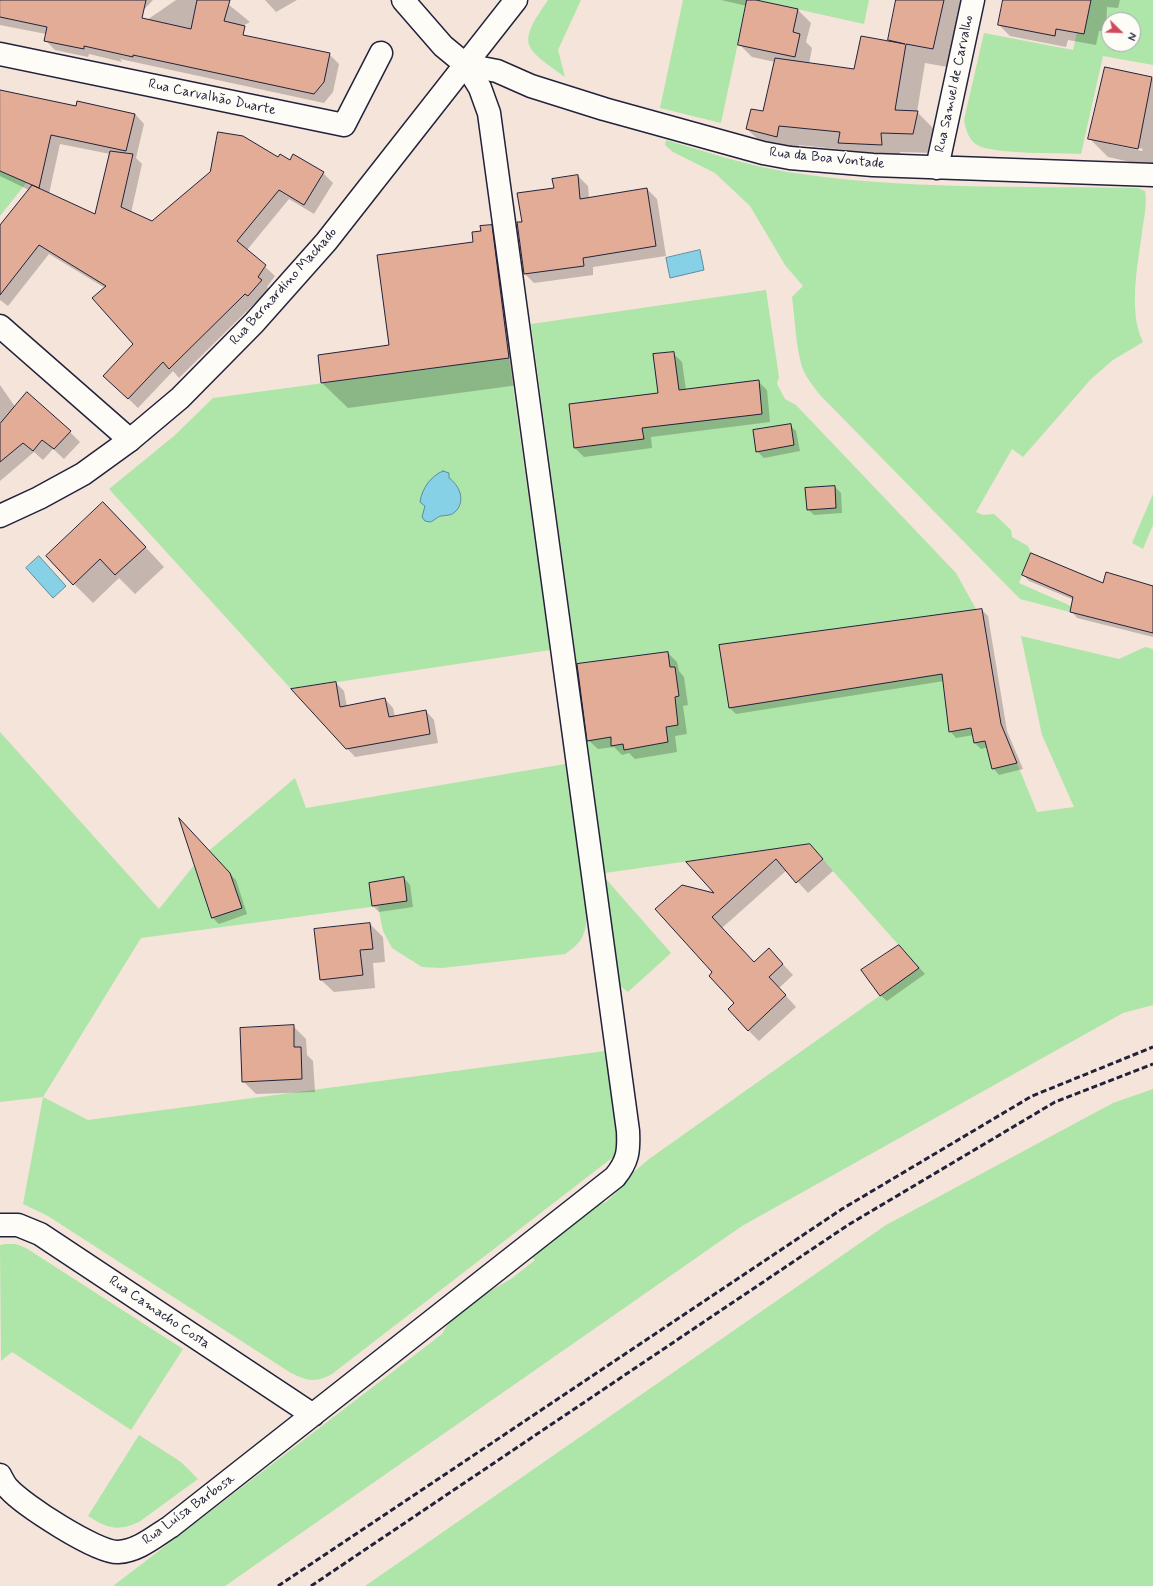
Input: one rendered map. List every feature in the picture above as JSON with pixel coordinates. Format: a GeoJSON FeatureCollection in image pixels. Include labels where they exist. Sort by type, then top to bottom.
{"type":"FeatureCollection","features":[{"type":"Feature","properties":{"kind":"street"},"geometry":{"type":"LineString","coordinates":[[403,0],[443,46],[466,64]]}},
{"type":"Feature","properties":{"kind":"street","name":"Rua Bernardino Machado"},"geometry":{"type":"LineString","coordinates":[[0,516],[39,498],[83,474],[130,440],[180,398],[254,323],[326,242],[516,0]]}},
{"type":"Feature","properties":{"kind":"street","name":"Rua Samuel de Carvalho"},"geometry":{"type":"LineString","coordinates":[[937,168],[973,0]]}},
{"type":"Feature","properties":{"kind":"street","name":"Rua Carvalhão Duarte"},"geometry":{"type":"LineString","coordinates":[[0,54],[344,125],[381,53]]}},
{"type":"Feature","properties":{"kind":"street","name":"Rua da Boa Vontade"},"geometry":{"type":"LineString","coordinates":[[466,64],[496,71],[531,86],[604,109],[763,153],[812,161],[937,168],[1153,175]]}},
{"type":"Feature","properties":{"kind":"street","name":"Rua Luísa Barbosa"},"geometry":{"type":"LineString","coordinates":[[0,1475],[7,1488],[81,1540],[98,1548],[118,1552],[141,1546],[170,1527],[313,1415],[615,1177],[624,1166],[629,1150],[628,1131],[489,113],[480,88],[466,64]]}},
{"type":"Feature","properties":{"kind":"street"},"geometry":{"type":"LineString","coordinates":[[0,326],[130,440]]}},
{"type":"Feature","properties":{"kind":"street","name":"Rua Camacho Costa"},"geometry":{"type":"LineString","coordinates":[[0,1226],[18,1225],[40,1234],[313,1415]]}},
{"type":"Feature","properties":{"kind":"green space"},"geometry":{"type":"Polygon","coordinates":[[[548,0],[581,0],[558,50],[565,77],[533,52],[529,44],[531,27],[548,0]]]}},
{"type":"Feature","properties":{"kind":"green space"},"geometry":{"type":"Polygon","coordinates":[[[683,0],[747,0],[721,123],[660,108],[683,0]]]}},
{"type":"Feature","properties":{"kind":"green space"},"geometry":{"type":"Polygon","coordinates":[[[756,0],[869,0],[864,24],[756,0]]]}},
{"type":"Feature","properties":{"kind":"green space"},"geometry":{"type":"Polygon","coordinates":[[[1084,0],[1153,0],[1153,65],[1103,56],[1081,154],[1028,153],[987,149],[979,146],[970,138],[964,120],[984,33],[1073,50],[1084,0]]]}},
{"type":"Feature","properties":{"kind":"green space"},"geometry":{"type":"Polygon","coordinates":[[[666,140],[756,166],[830,178],[874,182],[962,186],[1138,188],[1145,191],[1146,208],[1137,269],[1135,300],[1138,329],[1143,342],[1113,360],[1091,379],[1023,457],[1012,449],[976,512],[983,515],[994,514],[1011,530],[1012,537],[1028,546],[1031,553],[1019,583],[1071,606],[1070,612],[1020,599],[820,395],[804,372],[797,345],[792,297],[803,286],[785,265],[750,206],[715,173],[673,152],[665,145],[666,140]]]}},
{"type":"Feature","properties":{"kind":"green space"},"geometry":{"type":"Polygon","coordinates":[[[0,171],[27,182],[0,216],[0,171]]]}},
{"type":"Feature","properties":{"kind":"green space"},"geometry":{"type":"Polygon","coordinates":[[[766,290],[779,377],[777,384],[785,399],[796,405],[956,573],[976,609],[983,613],[1001,724],[1037,812],[1074,807],[1042,735],[1021,636],[1119,659],[1145,647],[1153,649],[1153,1005],[1123,1013],[742,1226],[225,1586],[113,1586],[442,1334],[448,1324],[463,1308],[511,1279],[535,1260],[533,1258],[534,1252],[575,1219],[597,1205],[606,1202],[624,1185],[629,1176],[649,1159],[919,968],[809,844],[605,873],[531,324],[766,290]]]}},
{"type":"Feature","properties":{"kind":"green space"},"geometry":{"type":"Polygon","coordinates":[[[509,358],[550,650],[291,689],[109,489],[174,436],[213,398],[509,358]]]}},
{"type":"Feature","properties":{"kind":"green space"},"geometry":{"type":"Polygon","coordinates":[[[1153,494],[1153,525],[1143,549],[1132,543],[1153,494]]]}},
{"type":"Feature","properties":{"kind":"green space"},"geometry":{"type":"Polygon","coordinates":[[[0,732],[159,909],[199,859],[295,778],[306,808],[565,764],[587,917],[585,930],[578,943],[565,954],[442,968],[422,967],[392,948],[383,931],[378,906],[141,938],[43,1097],[0,1102],[0,732]]]}},
{"type":"Feature","properties":{"kind":"green space"},"geometry":{"type":"Polygon","coordinates":[[[605,878],[671,953],[628,992],[620,986],[605,878]]]}},
{"type":"Feature","properties":{"kind":"green space"},"geometry":{"type":"Polygon","coordinates":[[[605,1051],[618,1140],[617,1154],[332,1374],[321,1379],[312,1380],[302,1378],[291,1373],[48,1216],[23,1204],[43,1097],[88,1120],[605,1051]]]}},
{"type":"Feature","properties":{"kind":"green space"},"geometry":{"type":"Polygon","coordinates":[[[1153,1089],[1153,1586],[365,1586],[886,1225],[1113,1103],[1153,1089]]]}},
{"type":"Feature","properties":{"kind":"green space"},"geometry":{"type":"Polygon","coordinates":[[[16,1244],[26,1248],[183,1349],[131,1430],[12,1352],[1,1361],[0,1245],[16,1244]]]}},
{"type":"Feature","properties":{"kind":"green space"},"geometry":{"type":"Polygon","coordinates":[[[139,1435],[181,1462],[198,1479],[139,1522],[118,1528],[107,1526],[88,1516],[139,1435]]]}},
{"type":"Feature","properties":{"kind":"water"},"geometry":{"type":"Polygon","coordinates":[[[700,250],[704,270],[670,278],[666,258],[700,250]]]}},
{"type":"Feature","properties":{"kind":"water"},"geometry":{"type":"Polygon","coordinates":[[[443,471],[449,473],[449,478],[456,485],[460,493],[461,502],[456,511],[451,515],[440,516],[430,522],[425,521],[422,517],[425,506],[420,502],[421,497],[425,487],[431,479],[443,471]]]}},
{"type":"Feature","properties":{"kind":"water"},"geometry":{"type":"Polygon","coordinates":[[[39,556],[66,586],[53,598],[26,568],[39,556]]]}},
{"type":"Feature","properties":{"kind":"building"},"geometry":{"type":"Polygon","coordinates":[[[0,0],[146,0],[142,18],[191,29],[197,0],[230,0],[224,21],[245,26],[243,35],[330,53],[324,82],[314,94],[133,55],[133,57],[84,46],[84,49],[44,41],[47,27],[0,17],[0,0]]]}},
{"type":"Feature","properties":{"kind":"building"},"geometry":{"type":"Polygon","coordinates":[[[747,0],[756,0],[798,9],[793,32],[800,34],[795,57],[738,45],[747,0]]]}},
{"type":"Feature","properties":{"kind":"building"},"geometry":{"type":"Polygon","coordinates":[[[896,0],[944,0],[933,49],[906,44],[895,110],[918,111],[913,134],[881,133],[882,145],[838,143],[840,132],[779,126],[777,137],[746,129],[751,109],[763,111],[775,58],[854,69],[861,36],[905,44],[888,40],[896,0]]]}},
{"type":"Feature","properties":{"kind":"building"},"geometry":{"type":"Polygon","coordinates":[[[1003,0],[1091,0],[1084,34],[1056,29],[1055,36],[998,25],[1003,0]]]}},
{"type":"Feature","properties":{"kind":"building"},"geometry":{"type":"Polygon","coordinates":[[[1105,67],[1152,77],[1138,149],[1088,139],[1105,67]]]}},
{"type":"Feature","properties":{"kind":"building"},"geometry":{"type":"Polygon","coordinates":[[[0,90],[76,106],[77,101],[135,114],[126,151],[51,135],[39,188],[0,171],[0,90]]]}},
{"type":"Feature","properties":{"kind":"building"},"geometry":{"type":"Polygon","coordinates":[[[218,132],[243,136],[278,157],[280,154],[290,160],[293,154],[324,172],[304,205],[279,190],[237,241],[266,265],[258,277],[262,280],[248,296],[245,294],[169,369],[163,362],[128,399],[103,376],[133,344],[92,298],[106,286],[39,245],[0,295],[0,225],[32,185],[95,214],[110,151],[133,154],[121,207],[152,221],[210,172],[218,132]]]}},
{"type":"Feature","properties":{"kind":"building"},"geometry":{"type":"Polygon","coordinates":[[[578,175],[580,199],[647,188],[656,246],[583,258],[584,266],[524,274],[517,222],[522,222],[517,193],[554,188],[552,179],[578,175]]]}},
{"type":"Feature","properties":{"kind":"building"},"geometry":{"type":"Polygon","coordinates":[[[492,225],[509,358],[321,383],[318,355],[389,345],[377,255],[473,242],[472,232],[481,231],[480,226],[492,225]]]}},
{"type":"Feature","properties":{"kind":"building"},"geometry":{"type":"Polygon","coordinates":[[[674,352],[679,390],[759,380],[762,414],[642,428],[644,439],[574,448],[569,404],[658,393],[653,354],[674,352]]]}},
{"type":"Feature","properties":{"kind":"building"},"geometry":{"type":"Polygon","coordinates":[[[27,392],[71,431],[54,449],[42,440],[33,451],[23,443],[0,462],[0,424],[27,392]]]}},
{"type":"Feature","properties":{"kind":"building"},"geometry":{"type":"Polygon","coordinates":[[[791,424],[794,445],[756,452],[753,430],[791,424]]]}},
{"type":"Feature","properties":{"kind":"building"},"geometry":{"type":"Polygon","coordinates":[[[835,486],[836,508],[807,510],[805,488],[835,486]]]}},
{"type":"Feature","properties":{"kind":"building"},"geometry":{"type":"Polygon","coordinates":[[[103,502],[146,547],[115,575],[100,559],[73,585],[46,556],[103,502]]]}},
{"type":"Feature","properties":{"kind":"building"},"geometry":{"type":"Polygon","coordinates":[[[1031,553],[1103,583],[1106,572],[1153,586],[1153,633],[1070,612],[1073,597],[1022,575],[1031,553]]]}},
{"type":"Feature","properties":{"kind":"building"},"geometry":{"type":"Polygon","coordinates":[[[982,609],[1001,724],[1017,763],[992,769],[985,741],[974,743],[971,728],[949,732],[942,674],[729,708],[719,645],[982,609]]]}},
{"type":"Feature","properties":{"kind":"building"},"geometry":{"type":"Polygon","coordinates":[[[668,652],[670,667],[675,667],[679,696],[675,697],[678,725],[666,727],[668,742],[624,750],[623,744],[611,746],[611,737],[587,741],[577,664],[668,652]]]}},
{"type":"Feature","properties":{"kind":"building"},"geometry":{"type":"Polygon","coordinates":[[[336,682],[340,707],[385,698],[389,717],[426,710],[430,734],[346,749],[291,689],[336,682]]]}},
{"type":"Feature","properties":{"kind":"building"},"geometry":{"type":"Polygon","coordinates":[[[179,818],[230,873],[242,908],[212,918],[179,818]]]}},
{"type":"Feature","properties":{"kind":"building"},"geometry":{"type":"Polygon","coordinates":[[[810,844],[823,859],[796,883],[776,859],[712,917],[754,962],[769,948],[783,964],[769,977],[786,995],[748,1031],[728,1009],[734,1003],[709,976],[712,972],[655,909],[682,885],[714,893],[686,862],[810,844]]]}},
{"type":"Feature","properties":{"kind":"building"},"geometry":{"type":"Polygon","coordinates":[[[404,877],[407,901],[372,906],[369,883],[404,877]]]}},
{"type":"Feature","properties":{"kind":"building"},"geometry":{"type":"Polygon","coordinates":[[[370,923],[373,949],[360,950],[363,975],[320,980],[314,929],[370,923]]]}},
{"type":"Feature","properties":{"kind":"building"},"geometry":{"type":"Polygon","coordinates":[[[899,945],[919,968],[880,996],[861,970],[899,945]]]}},
{"type":"Feature","properties":{"kind":"building"},"geometry":{"type":"Polygon","coordinates":[[[294,1025],[294,1047],[301,1047],[302,1079],[242,1082],[240,1028],[294,1025]]]}},
{"type":"Feature","properties":{"kind":"railway"},"geometry":{"type":"LineString","coordinates":[[278,1586],[842,1209],[1032,1096],[1153,1047]]}},
{"type":"Feature","properties":{"kind":"railway"},"geometry":{"type":"LineString","coordinates":[[311,1586],[848,1225],[1055,1102],[1153,1064]]}}]}
